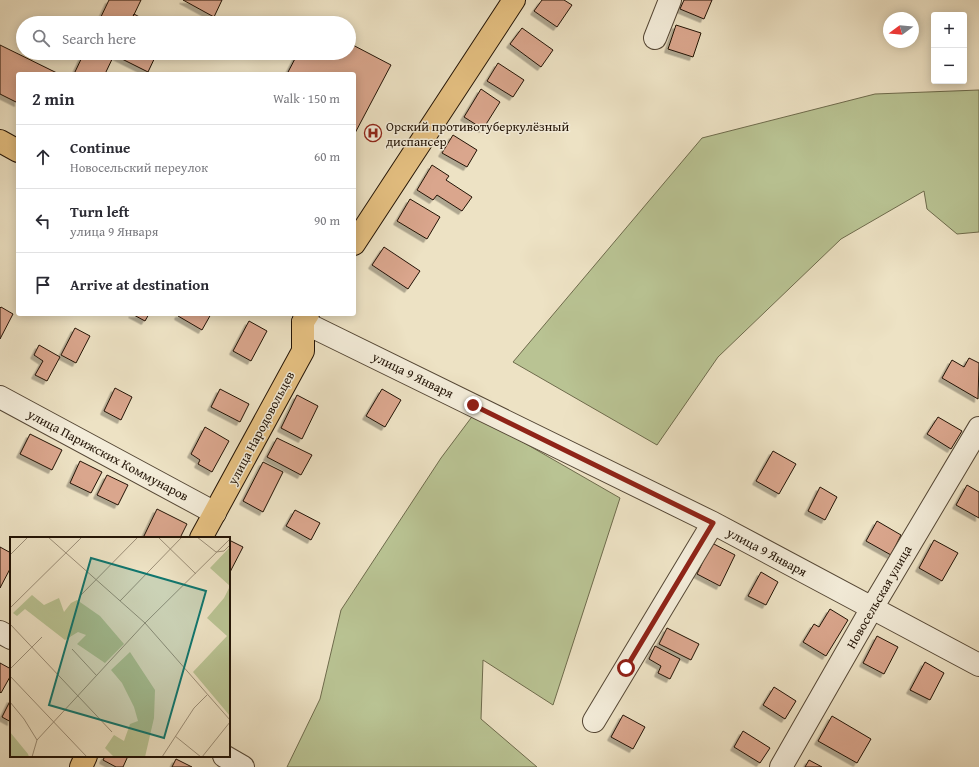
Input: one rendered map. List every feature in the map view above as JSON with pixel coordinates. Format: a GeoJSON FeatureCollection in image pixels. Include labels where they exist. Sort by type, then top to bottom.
{"type":"FeatureCollection","features":[{"type":"Feature","properties":{"kind":"main road"},"geometry":{"type":"LineString","coordinates":[[356,241],[514,0]]}},
{"type":"Feature","properties":{"kind":"main road"},"geometry":{"type":"LineString","coordinates":[[0,141],[16,150]]}},
{"type":"Feature","properties":{"kind":"main road","name":"улица Народовольцев"},"geometry":{"type":"LineString","coordinates":[[203,537],[303,351],[303,317]]}},
{"type":"Feature","properties":{"kind":"main road"},"geometry":{"type":"LineString","coordinates":[[81,767],[86,757]]}},
{"type":"Feature","properties":{"kind":"street"},"geometry":{"type":"LineString","coordinates":[[655,38],[670,0]]}},
{"type":"Feature","properties":{"kind":"street","name":"улица 9 Января"},"geometry":{"type":"LineString","coordinates":[[303,317],[713,523],[979,665]]}},
{"type":"Feature","properties":{"kind":"street","name":"улица Парижских Коммунаров"},"geometry":{"type":"LineString","coordinates":[[0,397],[215,513]]}},
{"type":"Feature","properties":{"kind":"street","name":"Новосельская улица"},"geometry":{"type":"LineString","coordinates":[[781,767],[872,608],[979,428]]}},
{"type":"Feature","properties":{"kind":"street"},"geometry":{"type":"LineString","coordinates":[[594,721],[713,523]]}},
{"type":"Feature","properties":{"kind":"street"},"geometry":{"type":"LineString","coordinates":[[0,632],[10,637]]}},
{"type":"Feature","properties":{"kind":"street"},"geometry":{"type":"LineString","coordinates":[[226,757],[244,767]]}},
{"type":"Feature","properties":{"kind":"green space"},"geometry":{"type":"Polygon","coordinates":[[[979,90],[979,232],[957,234],[927,209],[924,191],[841,239],[718,357],[657,445],[513,362],[702,138],[875,94],[979,90]]]}},
{"type":"Feature","properties":{"kind":"green space"},"geometry":{"type":"Polygon","coordinates":[[[474,414],[620,498],[553,705],[483,660],[481,719],[537,767],[287,767],[320,699],[341,610],[441,458],[474,414]]]}},
{"type":"Feature","properties":{"kind":"building"},"geometry":{"type":"Polygon","coordinates":[[[109,0],[141,0],[133,16],[101,16],[109,0]]]}},
{"type":"Feature","properties":{"kind":"building"},"geometry":{"type":"Polygon","coordinates":[[[183,0],[222,0],[214,16],[183,0]]]}},
{"type":"Feature","properties":{"kind":"building"},"geometry":{"type":"Polygon","coordinates":[[[542,0],[564,0],[572,5],[557,27],[534,11],[542,0]]]}},
{"type":"Feature","properties":{"kind":"building"},"geometry":{"type":"Polygon","coordinates":[[[684,0],[712,0],[704,19],[680,9],[684,0]]]}},
{"type":"Feature","properties":{"kind":"building"},"geometry":{"type":"Polygon","coordinates":[[[676,25],[701,33],[693,57],[668,49],[676,25]]]}},
{"type":"Feature","properties":{"kind":"building"},"geometry":{"type":"Polygon","coordinates":[[[522,28],[553,50],[541,67],[510,44],[522,28]]]}},
{"type":"Feature","properties":{"kind":"building"},"geometry":{"type":"Polygon","coordinates":[[[0,45],[16,53],[16,60],[31,60],[55,72],[16,72],[16,102],[0,94],[0,45]]]}},
{"type":"Feature","properties":{"kind":"building"},"geometry":{"type":"Polygon","coordinates":[[[356,47],[391,65],[356,131],[356,72],[288,72],[294,60],[356,60],[356,47]]]}},
{"type":"Feature","properties":{"kind":"building"},"geometry":{"type":"Polygon","coordinates":[[[81,60],[112,60],[106,72],[75,72],[81,60]]]}},
{"type":"Feature","properties":{"kind":"building"},"geometry":{"type":"Polygon","coordinates":[[[124,60],[154,60],[148,72],[124,60]]]}},
{"type":"Feature","properties":{"kind":"building"},"geometry":{"type":"Polygon","coordinates":[[[498,63],[524,80],[513,97],[487,81],[498,63]]]}},
{"type":"Feature","properties":{"kind":"building"},"geometry":{"type":"Polygon","coordinates":[[[481,89],[500,102],[483,129],[464,117],[481,89]]]}},
{"type":"Feature","properties":{"kind":"building"},"geometry":{"type":"Polygon","coordinates":[[[453,135],[477,150],[467,167],[442,153],[453,135]]]}},
{"type":"Feature","properties":{"kind":"building"},"geometry":{"type":"Polygon","coordinates":[[[432,165],[449,176],[446,180],[472,197],[462,211],[437,195],[433,200],[417,190],[432,165]]]}},
{"type":"Feature","properties":{"kind":"building"},"geometry":{"type":"Polygon","coordinates":[[[410,199],[440,217],[427,239],[397,221],[410,199]]]}},
{"type":"Feature","properties":{"kind":"building"},"geometry":{"type":"Polygon","coordinates":[[[384,247],[420,271],[408,289],[372,265],[384,247]]]}},
{"type":"Feature","properties":{"kind":"building"},"geometry":{"type":"Polygon","coordinates":[[[1,307],[13,314],[0,339],[0,308],[1,307]]]}},
{"type":"Feature","properties":{"kind":"building"},"geometry":{"type":"Polygon","coordinates":[[[136,316],[148,316],[145,321],[136,316]]]}},
{"type":"Feature","properties":{"kind":"building"},"geometry":{"type":"Polygon","coordinates":[[[178,316],[210,316],[202,330],[178,316]]]}},
{"type":"Feature","properties":{"kind":"building"},"geometry":{"type":"Polygon","coordinates":[[[249,321],[267,331],[251,361],[233,351],[249,321]]]}},
{"type":"Feature","properties":{"kind":"building"},"geometry":{"type":"Polygon","coordinates":[[[75,328],[90,336],[76,363],[61,355],[75,328]]]}},
{"type":"Feature","properties":{"kind":"building"},"geometry":{"type":"Polygon","coordinates":[[[39,345],[60,357],[47,381],[35,375],[43,361],[34,355],[39,345]]]}},
{"type":"Feature","properties":{"kind":"building"},"geometry":{"type":"Polygon","coordinates":[[[969,358],[979,363],[978,399],[942,378],[952,360],[964,367],[969,358]]]}},
{"type":"Feature","properties":{"kind":"building"},"geometry":{"type":"Polygon","coordinates":[[[115,388],[132,397],[121,420],[104,411],[115,388]]]}},
{"type":"Feature","properties":{"kind":"building"},"geometry":{"type":"Polygon","coordinates":[[[220,389],[249,404],[240,422],[211,407],[220,389]]]}},
{"type":"Feature","properties":{"kind":"building"},"geometry":{"type":"Polygon","coordinates":[[[382,389],[401,400],[385,427],[366,416],[382,389]]]}},
{"type":"Feature","properties":{"kind":"building"},"geometry":{"type":"Polygon","coordinates":[[[297,395],[318,406],[302,439],[281,428],[297,395]]]}},
{"type":"Feature","properties":{"kind":"building"},"geometry":{"type":"Polygon","coordinates":[[[938,417],[962,431],[951,449],[927,434],[938,417]]]}},
{"type":"Feature","properties":{"kind":"building"},"geometry":{"type":"Polygon","coordinates":[[[205,427],[229,441],[212,472],[198,464],[200,460],[191,454],[205,427]]]}},
{"type":"Feature","properties":{"kind":"building"},"geometry":{"type":"Polygon","coordinates":[[[30,434],[62,450],[52,470],[20,454],[30,434]]]}},
{"type":"Feature","properties":{"kind":"building"},"geometry":{"type":"Polygon","coordinates":[[[277,438],[312,455],[301,475],[267,457],[277,438]]]}},
{"type":"Feature","properties":{"kind":"building"},"geometry":{"type":"Polygon","coordinates":[[[773,451],[796,464],[779,494],[756,481],[773,451]]]}},
{"type":"Feature","properties":{"kind":"building"},"geometry":{"type":"Polygon","coordinates":[[[80,461],[102,472],[91,493],[70,483],[80,461]]]}},
{"type":"Feature","properties":{"kind":"building"},"geometry":{"type":"Polygon","coordinates":[[[263,462],[283,472],[263,512],[243,501],[263,462]]]}},
{"type":"Feature","properties":{"kind":"building"},"geometry":{"type":"Polygon","coordinates":[[[107,475],[128,485],[118,505],[97,495],[107,475]]]}},
{"type":"Feature","properties":{"kind":"building"},"geometry":{"type":"Polygon","coordinates":[[[967,485],[979,492],[979,518],[956,505],[967,485]]]}},
{"type":"Feature","properties":{"kind":"building"},"geometry":{"type":"Polygon","coordinates":[[[820,487],[837,497],[825,520],[808,511],[820,487]]]}},
{"type":"Feature","properties":{"kind":"building"},"geometry":{"type":"Polygon","coordinates":[[[157,509],[187,524],[180,537],[143,537],[157,509]]]}},
{"type":"Feature","properties":{"kind":"building"},"geometry":{"type":"Polygon","coordinates":[[[295,510],[320,523],[311,540],[286,526],[295,510]]]}},
{"type":"Feature","properties":{"kind":"building"},"geometry":{"type":"Polygon","coordinates":[[[877,521],[901,535],[891,555],[866,541],[877,521]]]}},
{"type":"Feature","properties":{"kind":"building"},"geometry":{"type":"Polygon","coordinates":[[[230,540],[243,547],[230,572],[230,540]]]}},
{"type":"Feature","properties":{"kind":"building"},"geometry":{"type":"Polygon","coordinates":[[[934,540],[958,553],[942,581],[919,568],[934,540]]]}},
{"type":"Feature","properties":{"kind":"building"},"geometry":{"type":"Polygon","coordinates":[[[712,543],[735,555],[720,586],[697,574],[712,543]]]}},
{"type":"Feature","properties":{"kind":"building"},"geometry":{"type":"Polygon","coordinates":[[[0,547],[10,552],[10,569],[0,588],[0,547]]]}},
{"type":"Feature","properties":{"kind":"building"},"geometry":{"type":"Polygon","coordinates":[[[761,572],[778,582],[766,605],[748,596],[761,572]]]}},
{"type":"Feature","properties":{"kind":"building"},"geometry":{"type":"Polygon","coordinates":[[[830,609],[848,620],[826,656],[803,642],[814,624],[819,627],[830,609]]]}},
{"type":"Feature","properties":{"kind":"building"},"geometry":{"type":"Polygon","coordinates":[[[667,628],[699,644],[691,660],[659,644],[667,628]]]}},
{"type":"Feature","properties":{"kind":"building"},"geometry":{"type":"Polygon","coordinates":[[[877,636],[898,647],[884,674],[863,663],[877,636]]]}},
{"type":"Feature","properties":{"kind":"building"},"geometry":{"type":"Polygon","coordinates":[[[655,646],[680,659],[670,679],[658,673],[661,666],[649,659],[655,646]]]}},
{"type":"Feature","properties":{"kind":"building"},"geometry":{"type":"Polygon","coordinates":[[[925,662],[944,673],[930,700],[910,690],[925,662]]]}},
{"type":"Feature","properties":{"kind":"building"},"geometry":{"type":"Polygon","coordinates":[[[0,663],[10,668],[10,677],[1,693],[0,663]]]}},
{"type":"Feature","properties":{"kind":"building"},"geometry":{"type":"Polygon","coordinates":[[[774,687],[796,701],[785,719],[763,705],[774,687]]]}},
{"type":"Feature","properties":{"kind":"building"},"geometry":{"type":"Polygon","coordinates":[[[10,701],[10,721],[2,717],[10,701]]]}},
{"type":"Feature","properties":{"kind":"building"},"geometry":{"type":"Polygon","coordinates":[[[623,715],[645,727],[633,749],[611,737],[623,715]]]}},
{"type":"Feature","properties":{"kind":"building"},"geometry":{"type":"Polygon","coordinates":[[[832,716],[871,739],[857,763],[818,741],[832,716]]]}},
{"type":"Feature","properties":{"kind":"building"},"geometry":{"type":"Polygon","coordinates":[[[743,731],[770,748],[760,763],[734,747],[743,731]]]}},
{"type":"Feature","properties":{"kind":"building"},"geometry":{"type":"Polygon","coordinates":[[[104,757],[128,757],[123,767],[116,767],[103,760],[104,757]]]}},
{"type":"Feature","properties":{"kind":"building"},"geometry":{"type":"Polygon","coordinates":[[[176,759],[192,767],[172,767],[176,759]]]}},
{"type":"Feature","properties":{"kind":"building"},"geometry":{"type":"Polygon","coordinates":[[[809,760],[822,767],[805,767],[809,760]]]}},
{"type":"Feature","properties":{"kind":"place","name":"Орский противотуберкулёзный диспансер"},"geometry":{"type":"Point","coordinates":[373,133]}},
{"type":"Feature","properties":{"kind":"route"},"geometry":{"type":"LineString","coordinates":[[473,405],[713,523],[626,668]]}}]}
